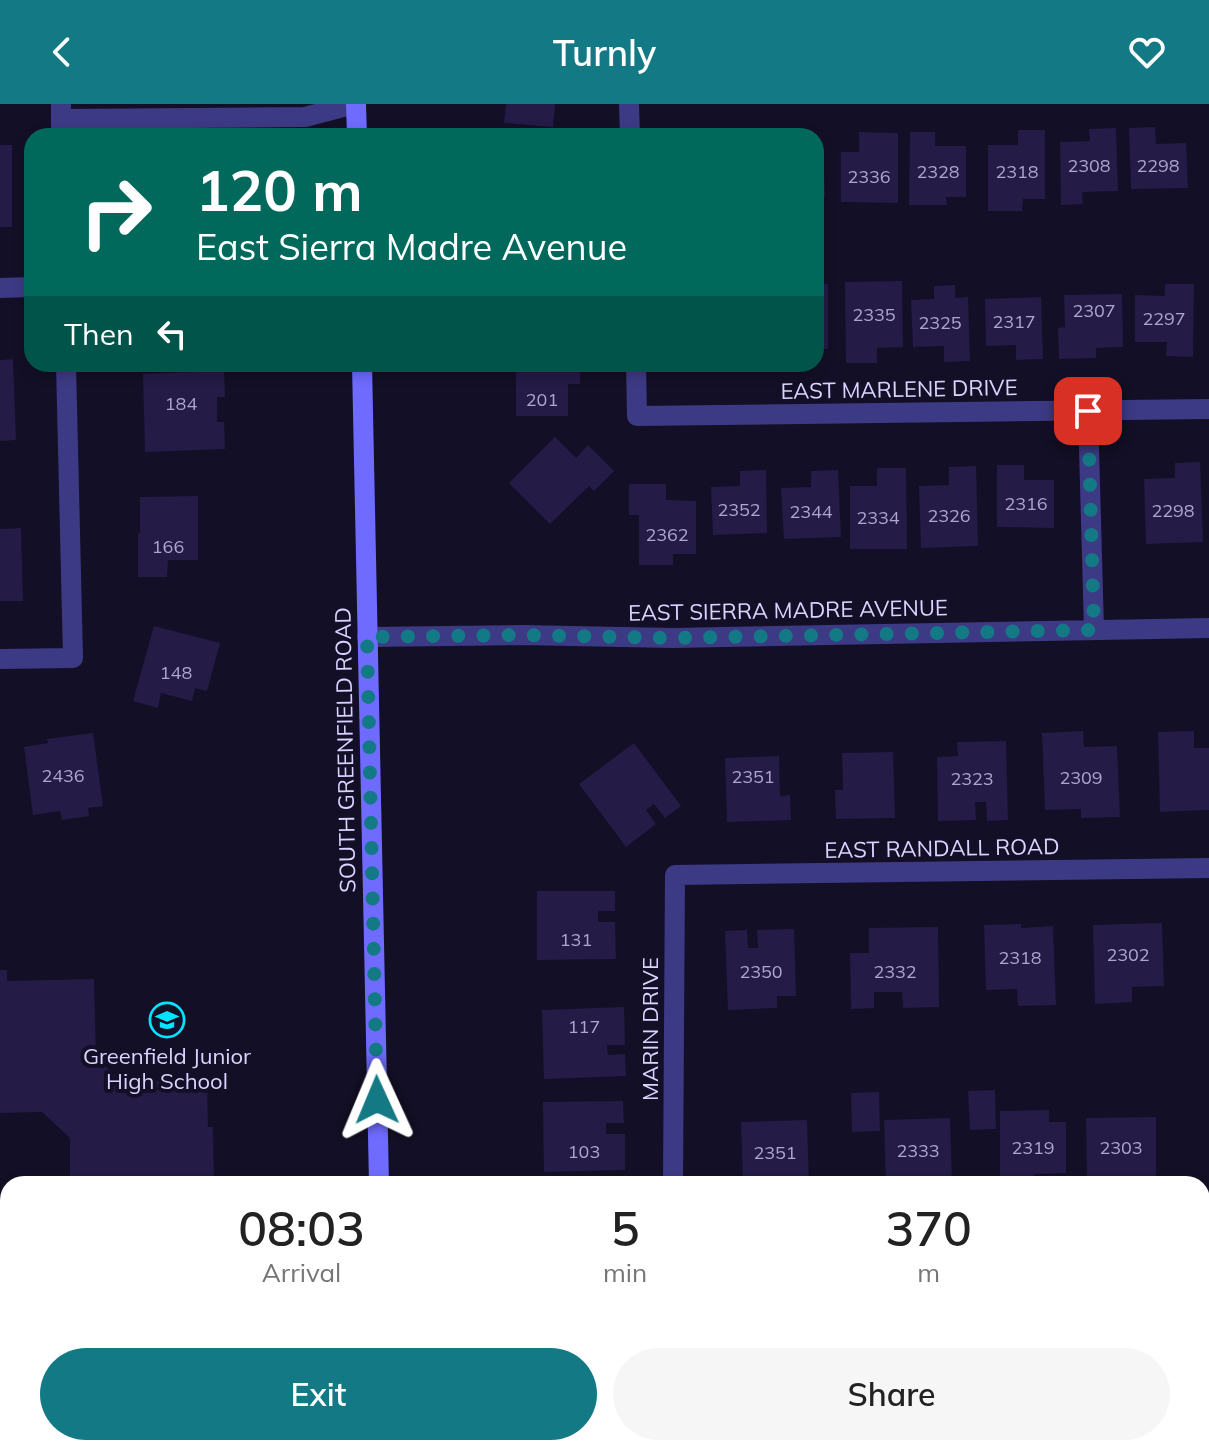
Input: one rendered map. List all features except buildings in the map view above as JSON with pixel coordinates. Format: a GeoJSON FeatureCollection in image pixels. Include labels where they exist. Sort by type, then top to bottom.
{"type":"FeatureCollection","features":[{"type":"Feature","properties":{"kind":"main road"},"geometry":{"type":"LineString","coordinates":[[355,104],[356,128]]}},
{"type":"Feature","properties":{"kind":"main road","name":"SOUTH GREENFIELD ROAD"},"geometry":{"type":"LineString","coordinates":[[362,372],[379,1176]]}},
{"type":"Feature","properties":{"kind":"street"},"geometry":{"type":"LineString","coordinates":[[61,120],[155,111],[305,117],[355,104]]}},
{"type":"Feature","properties":{"kind":"street"},"geometry":{"type":"LineString","coordinates":[[629,104],[630,128]]}},
{"type":"Feature","properties":{"kind":"street"},"geometry":{"type":"LineString","coordinates":[[0,288],[24,287]]}},
{"type":"Feature","properties":{"kind":"street"},"geometry":{"type":"LineString","coordinates":[[0,659],[73,658],[66,372]]}},
{"type":"Feature","properties":{"kind":"street","name":"EAST MARLENE DRIVE"},"geometry":{"type":"LineString","coordinates":[[636,372],[637,416],[1209,409]]}},
{"type":"Feature","properties":{"kind":"street"},"geometry":{"type":"LineString","coordinates":[[1088,411],[1094,630]]}},
{"type":"Feature","properties":{"kind":"street","name":"EAST SIERRA MADRE AVENUE"},"geometry":{"type":"LineString","coordinates":[[367,637],[521,635],[673,638],[1209,628]]}},
{"type":"Feature","properties":{"kind":"street","name":"EAST RANDALL ROAD"},"geometry":{"type":"LineString","coordinates":[[675,875],[1209,868]]}},
{"type":"Feature","properties":{"kind":"street","name":"MARIN DRIVE"},"geometry":{"type":"LineString","coordinates":[[673,1176],[675,875]]}},
{"type":"Feature","properties":{"kind":"place","name":"Greenfield Junior High School"},"geometry":{"type":"Point","coordinates":[167,1020]}},
{"type":"Feature","properties":{"kind":"route"},"geometry":{"type":"LineString","coordinates":[[377,1100],[367,637],[521,635],[673,638],[1094,630],[1088,411]]}}]}
